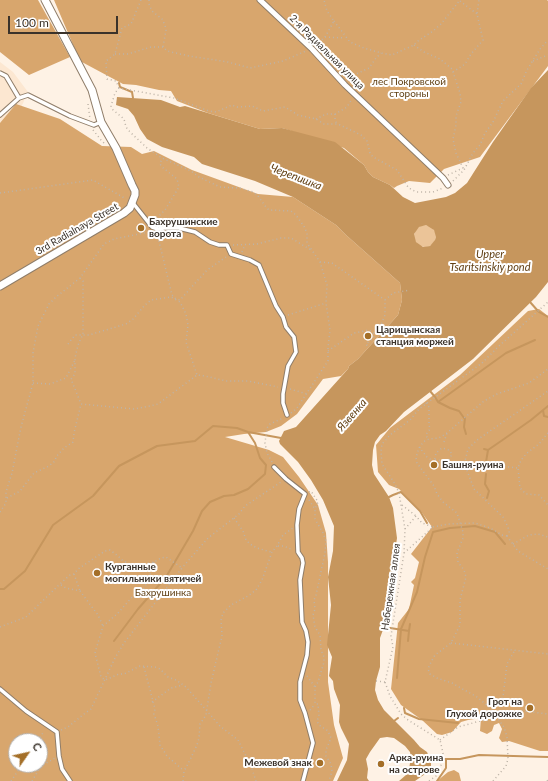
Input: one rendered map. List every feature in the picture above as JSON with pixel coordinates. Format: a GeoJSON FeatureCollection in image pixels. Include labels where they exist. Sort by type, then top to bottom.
{"type":"FeatureCollection","features":[{"type":"Feature","properties":{"kind":"street","name":"3rd Radialnaya Street"},"geometry":{"type":"LineString","coordinates":[[0,286],[124,213],[130,208],[135,191],[116,148],[101,122],[92,90],[45,0]]}},
{"type":"Feature","properties":{"kind":"street","name":"2-я Радиальная улица"},"geometry":{"type":"LineString","coordinates":[[260,0],[312,49],[345,85],[442,178],[448,186]]}},
{"type":"Feature","properties":{"kind":"lane"},"geometry":{"type":"LineString","coordinates":[[0,73],[6,76],[19,98]]}},
{"type":"Feature","properties":{"kind":"lane"},"geometry":{"type":"LineString","coordinates":[[0,115],[19,98],[28,95],[70,116],[94,125],[101,122]]}},
{"type":"Feature","properties":{"kind":"lane"},"geometry":{"type":"LineString","coordinates":[[131,202],[152,227],[158,229],[164,228],[195,232],[210,242],[227,245],[231,254],[259,265],[276,306],[283,317],[286,326],[294,337],[296,352],[288,366],[284,387],[283,403],[287,416]]}},
{"type":"Feature","properties":{"kind":"lane"},"geometry":{"type":"LineString","coordinates":[[274,467],[305,494],[299,509],[297,525],[298,552],[303,563],[300,580],[302,622],[306,631],[308,642],[308,655],[300,682],[300,700],[306,713],[312,743],[303,781]]}},
{"type":"Feature","properties":{"kind":"lane"},"geometry":{"type":"LineString","coordinates":[[0,689],[26,711],[57,732],[59,756],[62,769],[70,781]]}},
{"type":"Feature","properties":{"kind":"path"},"geometry":{"type":"LineString","coordinates":[[141,0],[131,24],[122,28],[115,54],[106,61],[107,79],[116,81],[119,88],[161,97],[174,98],[209,111],[216,112],[232,105],[237,107],[252,106],[263,111],[285,107],[298,115],[316,119],[324,124],[338,124],[365,137],[370,153],[373,157],[397,170],[408,187],[418,192],[433,192],[448,186],[463,169],[480,145],[484,133],[493,122],[504,101],[521,84],[527,70],[540,49],[548,40]]}},
{"type":"Feature","properties":{"kind":"path"},"geometry":{"type":"LineString","coordinates":[[149,0],[152,11],[165,25],[166,30],[163,47]]}},
{"type":"Feature","properties":{"kind":"path"},"geometry":{"type":"LineString","coordinates":[[324,0],[327,11],[350,42],[364,48],[392,55],[414,45],[441,24],[460,0],[477,14]]}},
{"type":"Feature","properties":{"kind":"path"},"geometry":{"type":"LineString","coordinates":[[453,72],[465,64],[483,40],[477,14],[479,0]]}},
{"type":"Feature","properties":{"kind":"path"},"geometry":{"type":"LineString","coordinates":[[115,54],[128,54],[151,48],[163,47],[167,51],[250,68],[283,61],[312,49],[325,37],[334,22]]}},
{"type":"Feature","properties":{"kind":"path"},"geometry":{"type":"LineString","coordinates":[[325,37],[346,38]]}},
{"type":"Feature","properties":{"kind":"path"},"geometry":{"type":"LineString","coordinates":[[414,45],[424,52],[440,59],[452,69],[460,93],[461,102],[456,116],[453,139],[456,153],[463,169]]}},
{"type":"Feature","properties":{"kind":"path"},"geometry":{"type":"LineString","coordinates":[[345,85],[352,76],[369,68],[381,53]]}},
{"type":"Feature","properties":{"kind":"path"},"geometry":{"type":"LineString","coordinates":[[533,61],[548,55]]}},
{"type":"Feature","properties":{"kind":"path"},"geometry":{"type":"LineString","coordinates":[[119,88],[114,95],[111,106],[114,111],[124,119],[126,127],[130,132],[147,148],[162,158],[191,171],[199,177],[220,187],[239,188],[253,192],[258,196],[266,208],[270,210],[291,211],[296,215],[305,228],[307,243],[320,262],[327,285],[326,303],[330,330],[328,362],[297,408],[287,416],[270,424],[267,428],[265,442],[267,453],[274,467]]}},
{"type":"Feature","properties":{"kind":"path"},"geometry":{"type":"LineString","coordinates":[[316,119],[326,114],[335,114],[350,104],[355,93]]}},
{"type":"Feature","properties":{"kind":"path"},"geometry":{"type":"LineString","coordinates":[[88,102],[88,112],[91,123],[101,140],[106,145]]}},
{"type":"Feature","properties":{"kind":"path"},"geometry":{"type":"LineString","coordinates":[[335,114],[335,120],[338,124]]}},
{"type":"Feature","properties":{"kind":"path"},"geometry":{"type":"LineString","coordinates":[[0,512],[6,503],[6,492],[12,473],[21,427],[33,383],[33,353],[38,326],[49,304],[80,278],[104,244],[114,239],[144,233],[152,227],[154,221],[165,210],[179,187],[177,179],[160,164],[162,158]]}},
{"type":"Feature","properties":{"kind":"path"},"geometry":{"type":"LineString","coordinates":[[442,178],[463,169]]}},
{"type":"Feature","properties":{"kind":"path"},"geometry":{"type":"LineString","coordinates":[[0,193],[92,180],[131,202]]}},
{"type":"Feature","properties":{"kind":"path"},"geometry":{"type":"LineString","coordinates":[[152,227],[157,233],[172,295],[183,305],[186,314],[188,326],[186,342],[197,375]]}},
{"type":"Feature","properties":{"kind":"path"},"geometry":{"type":"LineString","coordinates":[[227,245],[257,244],[281,238],[291,238],[311,250]]}},
{"type":"Feature","properties":{"kind":"path"},"geometry":{"type":"LineString","coordinates":[[242,258],[242,250],[245,245]]}},
{"type":"Feature","properties":{"kind":"path"},"geometry":{"type":"LineString","coordinates":[[68,344],[75,335],[89,335],[126,324],[152,300],[171,297],[180,300],[207,270],[231,254]]}},
{"type":"Feature","properties":{"kind":"path"},"geometry":{"type":"LineString","coordinates":[[320,262],[332,263],[385,300]]}},
{"type":"Feature","properties":{"kind":"path"},"geometry":{"type":"LineString","coordinates":[[6,498],[20,491],[34,473],[49,466],[55,461],[56,457],[64,448],[73,442],[81,404],[71,379],[75,374],[78,345],[82,334],[83,281],[80,278]]}},
{"type":"Feature","properties":{"kind":"path"},"geometry":{"type":"LineString","coordinates":[[369,348],[366,344],[376,335],[385,315],[385,300],[393,293],[410,290]]}},
{"type":"Feature","properties":{"kind":"path","name":"Набережная аллея"},"geometry":{"type":"LineString","coordinates":[[385,682],[393,647],[391,636],[404,554],[405,529],[401,504],[395,484],[382,464],[382,444],[390,435],[410,420],[426,403],[482,363],[548,302]]}},
{"type":"Feature","properties":{"kind":"path"},"geometry":{"type":"LineString","coordinates":[[283,317],[326,303]]}},
{"type":"Feature","properties":{"kind":"path"},"geometry":{"type":"LineString","coordinates":[[328,350],[354,333],[369,330],[376,335]]}},
{"type":"Feature","properties":{"kind":"path"},"geometry":{"type":"LineString","coordinates":[[33,383],[50,384],[66,378],[76,358]]}},
{"type":"Feature","properties":{"kind":"path"},"geometry":{"type":"LineString","coordinates":[[493,781],[506,766],[508,759],[507,737],[504,727],[492,711],[477,697],[430,674],[428,669],[435,655],[451,642],[460,625],[460,600],[466,577],[464,570],[458,562],[457,553],[463,538],[458,513],[443,502],[437,494],[434,486],[417,463],[418,451],[424,442],[429,439],[439,438],[447,433],[484,401],[497,394],[529,383],[548,369]]}},
{"type":"Feature","properties":{"kind":"path"},"geometry":{"type":"LineString","coordinates":[[81,404],[134,410],[158,404],[197,375],[226,381],[248,381],[284,387],[307,394]]}},
{"type":"Feature","properties":{"kind":"path"},"geometry":{"type":"LineString","coordinates":[[507,536],[508,527],[503,517],[474,489],[466,468],[467,464],[465,461],[468,449],[478,440],[548,391]]}},
{"type":"Feature","properties":{"kind":"path"},"geometry":{"type":"LineString","coordinates":[[426,403],[429,407],[430,429],[426,436],[429,439]]}},
{"type":"Feature","properties":{"kind":"path"},"geometry":{"type":"LineString","coordinates":[[444,442],[447,433]]}},
{"type":"Feature","properties":{"kind":"path"},"geometry":{"type":"LineString","coordinates":[[548,433],[539,444],[524,456],[518,468],[520,488],[526,494],[539,495],[548,505]]}},
{"type":"Feature","properties":{"kind":"path"},"geometry":{"type":"LineString","coordinates":[[420,447],[430,459],[446,461],[466,468]]}},
{"type":"Feature","properties":{"kind":"path"},"geometry":{"type":"LineString","coordinates":[[434,463],[436,453],[438,450],[443,448],[449,450],[452,454],[448,460],[449,463]]}},
{"type":"Feature","properties":{"kind":"path"},"geometry":{"type":"LineString","coordinates":[[467,464],[475,463],[486,468],[497,463],[518,468]]}},
{"type":"Feature","properties":{"kind":"path"},"geometry":{"type":"LineString","coordinates":[[57,732],[68,727],[91,709],[115,658],[124,643],[182,568],[208,538],[234,518],[245,506],[286,479]]}},
{"type":"Feature","properties":{"kind":"path"},"geometry":{"type":"LineString","coordinates":[[306,713],[315,704],[316,687],[324,662],[324,657],[321,650],[320,635],[315,627],[313,615],[315,609],[313,603],[325,553],[326,541],[315,519],[315,509],[318,502],[311,491],[305,494],[315,509]]}},
{"type":"Feature","properties":{"kind":"path"},"geometry":{"type":"LineString","coordinates":[[401,504],[422,523],[433,527],[448,524],[475,523],[507,536],[512,545],[518,551],[548,570]]}},
{"type":"Feature","properties":{"kind":"path"},"geometry":{"type":"LineString","coordinates":[[405,529],[416,516]]}},
{"type":"Feature","properties":{"kind":"path"},"geometry":{"type":"LineString","coordinates":[[234,518],[243,531],[246,540],[250,544],[257,548],[272,552]]}},
{"type":"Feature","properties":{"kind":"path"},"geometry":{"type":"LineString","coordinates":[[183,781],[184,771],[197,745],[200,724],[206,715],[211,683],[222,636],[221,620],[223,613],[231,605],[256,590],[262,580],[272,552],[283,535],[297,525]]}},
{"type":"Feature","properties":{"kind":"path"},"geometry":{"type":"LineString","coordinates":[[404,554],[433,527]]}},
{"type":"Feature","properties":{"kind":"path"},"geometry":{"type":"LineString","coordinates":[[512,545],[529,535],[538,534],[548,537]]}},
{"type":"Feature","properties":{"kind":"path"},"geometry":{"type":"LineString","coordinates":[[277,546],[284,546],[294,550]]}},
{"type":"Feature","properties":{"kind":"path"},"geometry":{"type":"LineString","coordinates":[[0,627],[26,617],[70,575],[74,574],[78,569],[105,551],[110,550],[122,560],[134,566],[154,562],[166,557],[182,568]]}},
{"type":"Feature","properties":{"kind":"path"},"geometry":{"type":"LineString","coordinates":[[105,680],[101,677],[95,653],[103,626],[118,613],[133,596],[140,593],[148,582],[154,562]]}},
{"type":"Feature","properties":{"kind":"path"},"geometry":{"type":"LineString","coordinates":[[74,574],[80,591],[98,615],[103,626]]}},
{"type":"Feature","properties":{"kind":"path"},"geometry":{"type":"LineString","coordinates":[[60,585],[80,591]]}},
{"type":"Feature","properties":{"kind":"path"},"geometry":{"type":"LineString","coordinates":[[451,642],[548,654]]}},
{"type":"Feature","properties":{"kind":"path"},"geometry":{"type":"LineString","coordinates":[[492,711],[503,697],[507,664],[515,650]]}},
{"type":"Feature","properties":{"kind":"path"},"geometry":{"type":"LineString","coordinates":[[105,680],[119,674],[124,674],[140,666],[160,669],[168,677],[189,690],[220,726],[238,740],[251,766],[256,781]]}},
{"type":"Feature","properties":{"kind":"path"},"geometry":{"type":"LineString","coordinates":[[143,666],[155,709],[154,714],[158,726],[160,746],[167,756],[184,771]]}},
{"type":"Feature","properties":{"kind":"path"},"geometry":{"type":"LineString","coordinates":[[304,671],[316,687]]}},
{"type":"Feature","properties":{"kind":"path"},"geometry":{"type":"LineString","coordinates":[[376,682],[385,682],[390,696],[401,714],[440,740],[443,756],[442,763],[436,776],[429,781]]}},
{"type":"Feature","properties":{"kind":"path"},"geometry":{"type":"LineString","coordinates":[[152,702],[171,688],[183,685]]}},
{"type":"Feature","properties":{"kind":"path"},"geometry":{"type":"LineString","coordinates":[[315,704],[318,704],[319,716],[317,721],[319,725],[328,731],[331,738],[326,750],[326,756],[331,764],[332,771],[330,781]]}},
{"type":"Feature","properties":{"kind":"path"},"geometry":{"type":"LineString","coordinates":[[440,740],[458,727],[480,721],[498,719],[513,713],[523,711],[548,714]]}},
{"type":"Feature","properties":{"kind":"path"},"geometry":{"type":"LineString","coordinates":[[43,733],[47,726]]}},
{"type":"Feature","properties":{"kind":"path"},"geometry":{"type":"LineString","coordinates":[[32,781],[40,766],[59,756]]}},
{"type":"Feature","properties":{"kind":"shaded area"},"geometry":{"type":"Polygon","coordinates":[[[0,62],[13,72],[28,92],[19,112],[0,126],[0,62]]]}},
{"type":"Feature","properties":{"kind":"shaded area"},"geometry":{"type":"Polygon","coordinates":[[[425,225],[433,228],[436,236],[433,244],[425,247],[417,244],[414,236],[417,228],[425,225]]]}},
{"type":"Feature","properties":{"kind":"green space"},"geometry":{"type":"Polygon","coordinates":[[[0,0],[38,0],[70,57],[29,75],[0,52],[0,0]]]}},
{"type":"Feature","properties":{"kind":"green space","name":"лес Покровской стороны"},"geometry":{"type":"Polygon","coordinates":[[[54,0],[547,0],[548,66],[480,157],[444,169],[430,183],[409,181],[394,188],[373,177],[364,165],[344,148],[282,128],[260,129],[208,113],[177,101],[171,91],[123,84],[80,61],[54,0]]]}},
{"type":"Feature","properties":{"kind":"green space","name":"Бахрушинка"},"geometry":{"type":"Polygon","coordinates":[[[16,104],[60,119],[102,146],[131,147],[142,154],[154,151],[192,170],[258,194],[293,197],[336,225],[400,283],[402,300],[398,315],[358,359],[349,366],[341,376],[323,379],[297,414],[281,426],[266,432],[225,437],[269,450],[283,457],[318,505],[326,533],[328,562],[328,682],[334,725],[343,758],[333,781],[0,781],[0,123],[16,104]]]}},
{"type":"Feature","properties":{"kind":"green space"},"geometry":{"type":"Polygon","coordinates":[[[539,309],[548,316],[548,751],[540,751],[509,741],[502,742],[499,738],[502,729],[499,723],[494,725],[492,731],[487,734],[480,731],[481,718],[461,722],[452,732],[442,735],[437,734],[422,720],[401,705],[391,689],[398,623],[409,609],[414,585],[411,582],[415,578],[419,562],[411,554],[432,527],[420,510],[399,489],[389,485],[378,472],[376,445],[390,428],[460,375],[528,311],[539,309]]]}},
{"type":"Feature","properties":{"kind":"green space"},"geometry":{"type":"Polygon","coordinates":[[[454,770],[459,773],[461,781],[437,781],[448,772],[454,770]]]}},
{"type":"Feature","properties":{"kind":"water","name":"Upper Tsaritsinskiy pond"},"geometry":{"type":"Polygon","coordinates":[[[548,70],[548,282],[536,297],[473,359],[404,412],[386,431],[380,435],[375,442],[373,450],[372,465],[374,474],[389,497],[393,508],[397,538],[384,627],[380,638],[380,667],[375,690],[378,700],[384,710],[420,747],[427,752],[431,766],[428,772],[415,781],[399,781],[406,775],[409,769],[411,757],[410,752],[405,746],[394,738],[380,738],[366,759],[368,769],[367,778],[369,781],[337,781],[347,760],[349,744],[339,722],[340,705],[334,689],[333,681],[329,676],[332,657],[327,645],[331,605],[328,577],[333,551],[334,526],[323,500],[311,480],[298,462],[280,444],[279,441],[284,431],[296,427],[348,369],[349,366],[358,359],[398,315],[402,300],[400,283],[336,225],[293,197],[255,181],[202,164],[194,157],[162,147],[147,139],[134,116],[128,109],[116,105],[117,97],[161,100],[180,107],[185,106],[260,129],[282,128],[335,142],[364,165],[373,177],[390,185],[403,197],[415,203],[446,197],[455,193],[467,183],[493,142],[531,88],[548,70]],[[426,225],[419,227],[414,234],[416,242],[423,247],[430,246],[436,237],[434,230],[426,225]]]}},
{"type":"Feature","properties":{"kind":"waterway"},"geometry":{"type":"LineString","coordinates":[[119,83],[120,87],[132,92],[133,98]]}},
{"type":"Feature","properties":{"kind":"waterway"},"geometry":{"type":"LineString","coordinates":[[530,302],[538,311]]}},
{"type":"Feature","properties":{"kind":"waterway"},"geometry":{"type":"LineString","coordinates":[[539,312],[548,317]]}},
{"type":"Feature","properties":{"kind":"waterway"},"geometry":{"type":"LineString","coordinates":[[438,402],[506,353],[535,340]]}},
{"type":"Feature","properties":{"kind":"waterway"},"geometry":{"type":"LineString","coordinates":[[430,391],[435,397]]}},
{"type":"Feature","properties":{"kind":"waterway"},"geometry":{"type":"LineString","coordinates":[[435,397],[438,402],[459,411],[464,418]]}},
{"type":"Feature","properties":{"kind":"waterway"},"geometry":{"type":"LineString","coordinates":[[484,449],[488,450],[531,420],[548,406]]}},
{"type":"Feature","properties":{"kind":"waterway"},"geometry":{"type":"LineString","coordinates":[[543,410],[544,416],[548,417]]}},
{"type":"Feature","properties":{"kind":"waterway"},"geometry":{"type":"LineString","coordinates":[[465,418],[464,427],[466,434]]}},
{"type":"Feature","properties":{"kind":"waterway"},"geometry":{"type":"LineString","coordinates":[[0,589],[4,589],[25,571],[53,525],[93,496],[119,466],[157,446],[195,441],[213,426],[237,428],[248,432],[281,438]]}},
{"type":"Feature","properties":{"kind":"waterway"},"geometry":{"type":"LineString","coordinates":[[114,641],[138,609],[166,577],[193,531],[202,511],[210,502],[248,489],[265,474],[266,465],[260,458],[255,443],[248,432]]}},
{"type":"Feature","properties":{"kind":"waterway"},"geometry":{"type":"LineString","coordinates":[[486,462],[488,450]]}},
{"type":"Feature","properties":{"kind":"waterway"},"geometry":{"type":"LineString","coordinates":[[486,474],[485,484],[489,491],[487,498]]}},
{"type":"Feature","properties":{"kind":"waterway"},"geometry":{"type":"LineString","coordinates":[[389,497],[401,492],[420,511],[427,523]]}},
{"type":"Feature","properties":{"kind":"waterway"},"geometry":{"type":"LineString","coordinates":[[397,678],[401,629],[417,592],[425,557],[433,532],[450,528],[475,526],[495,532],[505,544]]}},
{"type":"Feature","properties":{"kind":"waterway"},"geometry":{"type":"LineString","coordinates":[[409,631],[410,624]]}},
{"type":"Feature","properties":{"kind":"waterway"},"geometry":{"type":"LineString","coordinates":[[384,627],[409,631],[408,641]]}},
{"type":"Feature","properties":{"kind":"waterway"},"geometry":{"type":"LineString","coordinates":[[404,708],[405,713],[419,719],[458,723]]}},
{"type":"Feature","properties":{"kind":"waterway"},"geometry":{"type":"LineString","coordinates":[[394,721],[398,718]]}},
{"type":"Feature","properties":{"kind":"waterway"},"geometry":{"type":"LineString","coordinates":[[430,761],[460,759],[479,755],[548,757]]}},
{"type":"Feature","properties":{"kind":"waterway"},"geometry":{"type":"LineString","coordinates":[[437,781],[446,768],[446,759]]}},
{"type":"Feature","properties":{"kind":"place","name":"Бахрушинские ворота"},"geometry":{"type":"Point","coordinates":[141,228]}},
{"type":"Feature","properties":{"kind":"place","name":"Царицынская станция моржей"},"geometry":{"type":"Point","coordinates":[368,336]}},
{"type":"Feature","properties":{"kind":"place","name":"Башня-руина"},"geometry":{"type":"Point","coordinates":[434,465]}},
{"type":"Feature","properties":{"kind":"place","name":"Курганные могильники вятичей"},"geometry":{"type":"Point","coordinates":[97,573]}},
{"type":"Feature","properties":{"kind":"place","name":"Грот на Глухой дорожке"},"geometry":{"type":"Point","coordinates":[530,708]}},
{"type":"Feature","properties":{"kind":"place","name":"Межевой знак"},"geometry":{"type":"Point","coordinates":[320,763]}},
{"type":"Feature","properties":{"kind":"place","name":"Арка-руина на острове"},"geometry":{"type":"Point","coordinates":[381,764]}},
{"type":"Feature","properties":{"kind":"water label","name":"Черепишка"},"geometry":{"type":"Point","coordinates":[296,177]}},
{"type":"Feature","properties":{"kind":"water label","name":"Язвенка"},"geometry":{"type":"Point","coordinates":[352,415]}}]}
